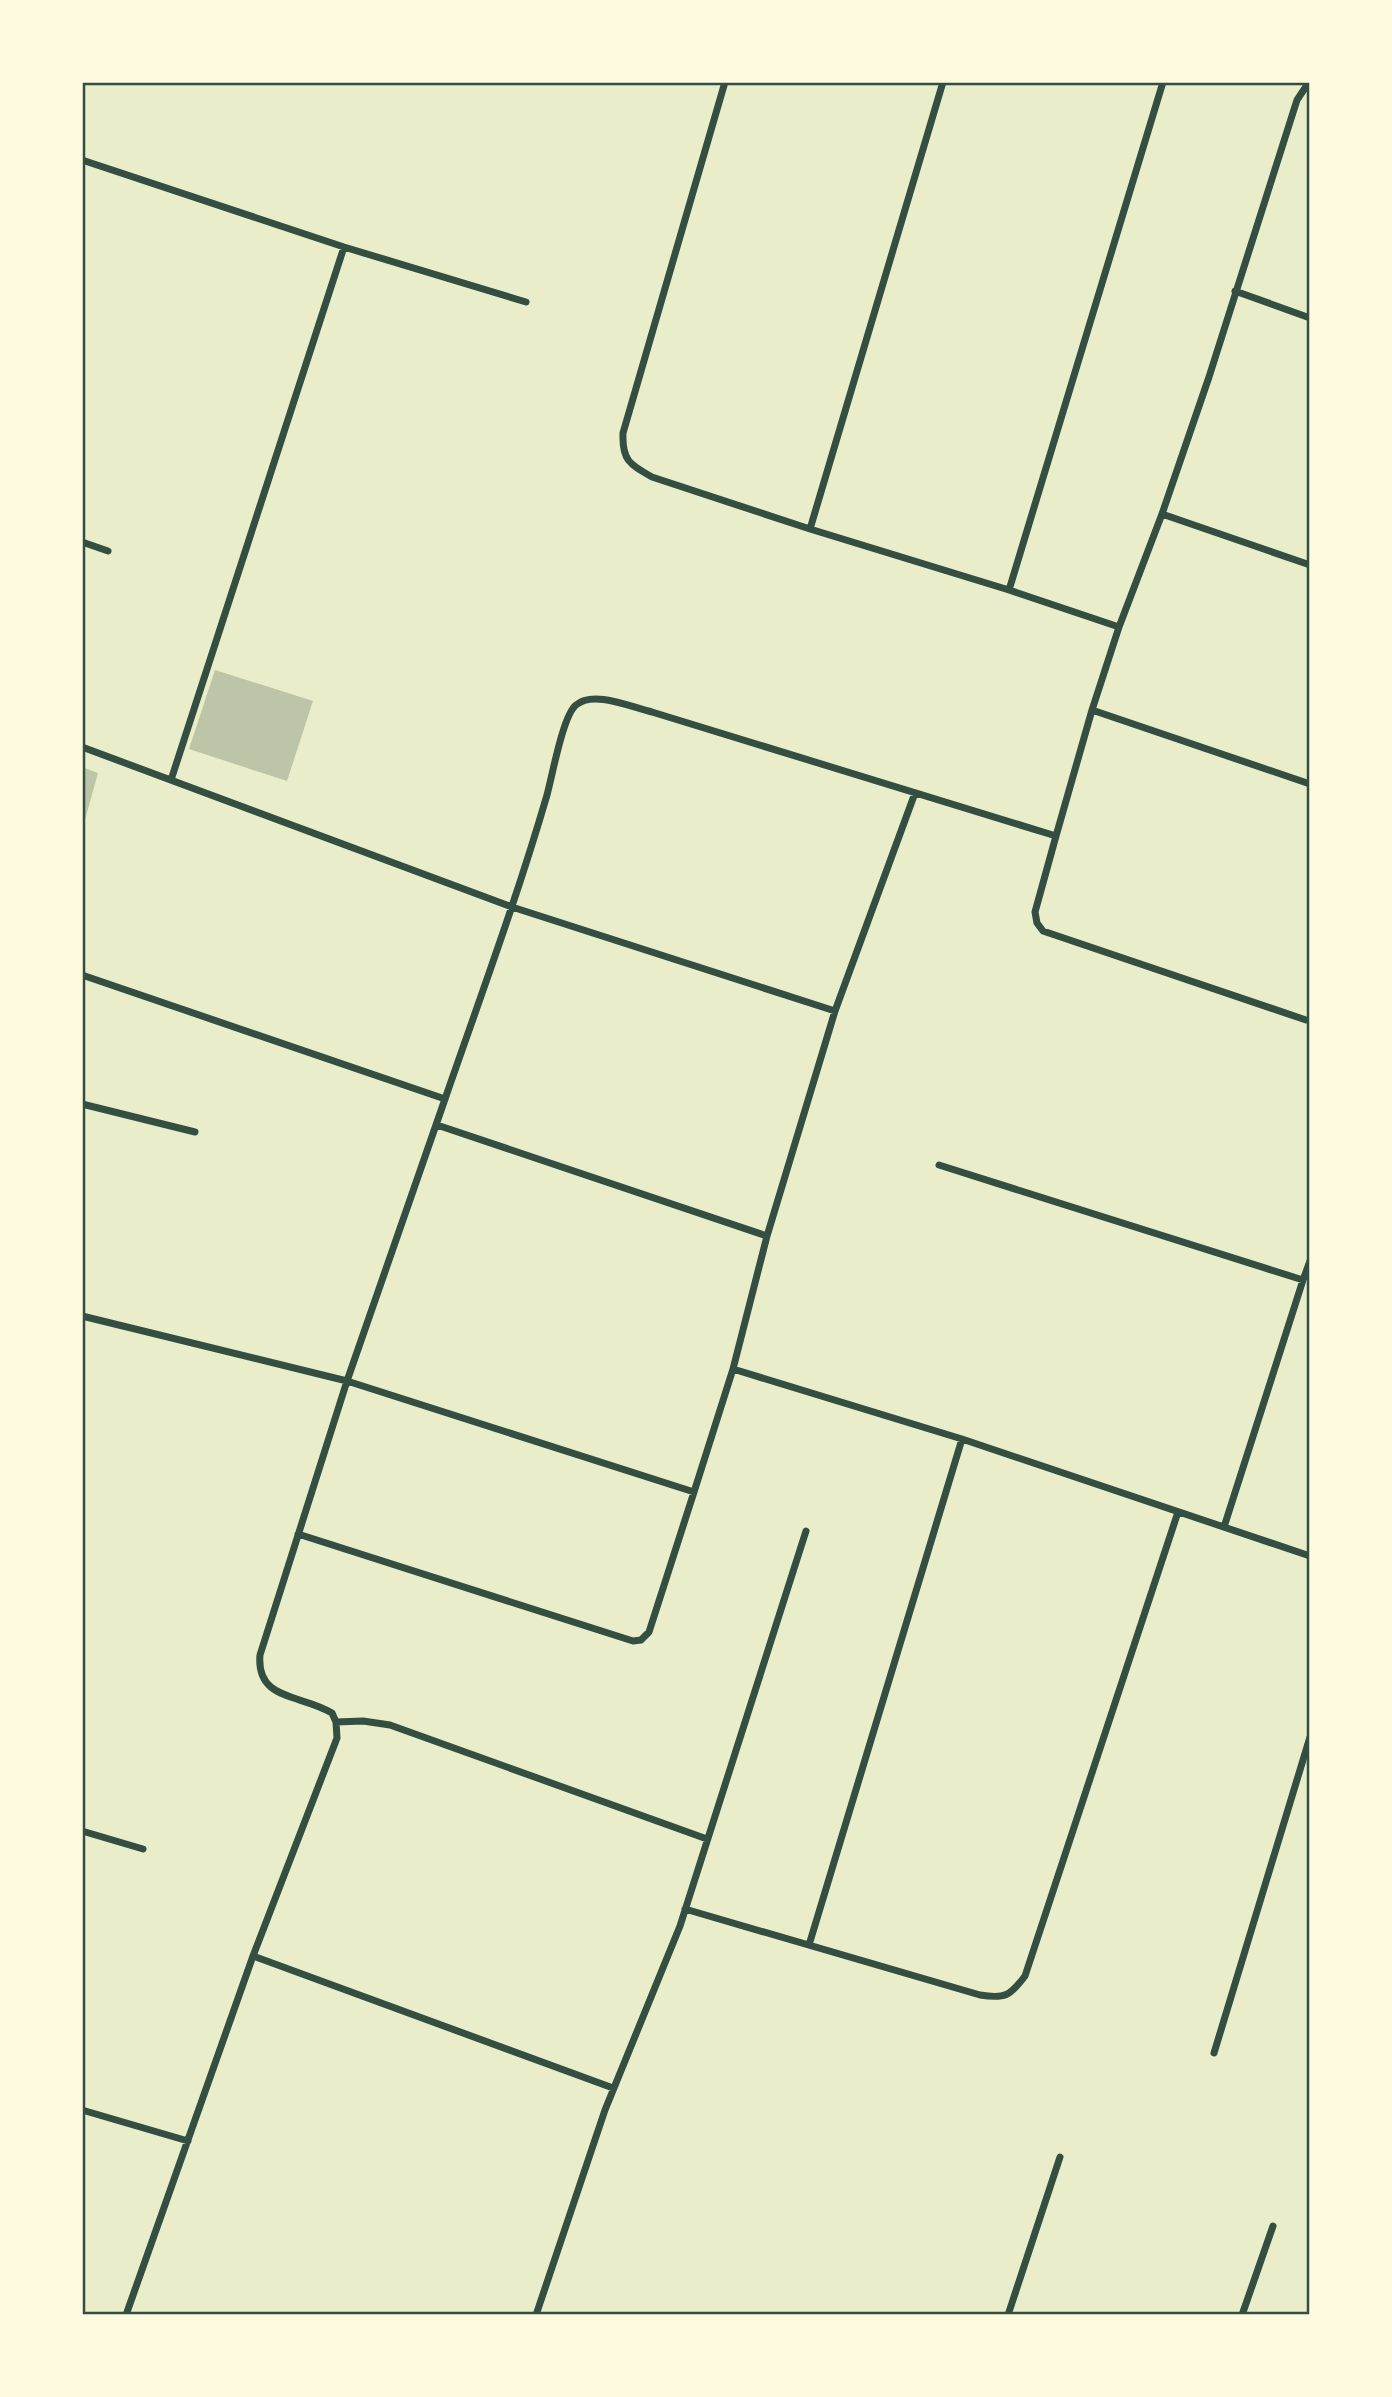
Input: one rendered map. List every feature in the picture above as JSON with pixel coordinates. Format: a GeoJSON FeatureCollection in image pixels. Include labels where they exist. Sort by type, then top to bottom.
{"type":"FeatureCollection","features":[{"type":"Feature","properties":{"kind":"street"},"geometry":{"type":"LineString","coordinates":[[725,82],[623,433],[623,450],[631,465],[652,477],[1119,627]]}},
{"type":"Feature","properties":{"kind":"street"},"geometry":{"type":"LineString","coordinates":[[810,529],[943,82]]}},
{"type":"Feature","properties":{"kind":"street"},"geometry":{"type":"LineString","coordinates":[[1009,590],[1163,82]]}},
{"type":"Feature","properties":{"kind":"street"},"geometry":{"type":"LineString","coordinates":[[1306,1020],[1043,931],[1037,923],[1035,912],[1092,710],[1119,627],[1162,514],[1297,100],[1308,82]]}},
{"type":"Feature","properties":{"kind":"street"},"geometry":{"type":"LineString","coordinates":[[82,160],[344,247],[526,302]]}},
{"type":"Feature","properties":{"kind":"street"},"geometry":{"type":"LineString","coordinates":[[172,780],[344,247]]}},
{"type":"Feature","properties":{"kind":"street"},"geometry":{"type":"LineString","coordinates":[[1235,291],[1310,318]]}},
{"type":"Feature","properties":{"kind":"street"},"geometry":{"type":"LineString","coordinates":[[1162,514],[1310,565]]}},
{"type":"Feature","properties":{"kind":"street"},"geometry":{"type":"LineString","coordinates":[[82,542],[107,551]]}},
{"type":"Feature","properties":{"kind":"street"},"geometry":{"type":"LineString","coordinates":[[126,2315],[253,1956],[337,1738],[336,1722],[332,1713],[269,1688],[259,1670],[260,1655],[346,1381],[512,907],[573,707],[584,699],[594,697],[652,712],[1056,836]]}},
{"type":"Feature","properties":{"kind":"street"},"geometry":{"type":"LineString","coordinates":[[1092,710],[1310,784]]}},
{"type":"Feature","properties":{"kind":"street"},"geometry":{"type":"LineString","coordinates":[[82,747],[512,907],[835,1011]]}},
{"type":"Feature","properties":{"kind":"street"},"geometry":{"type":"LineString","coordinates":[[299,1534],[633,1641],[641,1640],[649,1632],[733,1369],[766,1236],[835,1011],[915,793]]}},
{"type":"Feature","properties":{"kind":"street"},"geometry":{"type":"LineString","coordinates":[[82,975],[445,1099]]}},
{"type":"Feature","properties":{"kind":"street"},"geometry":{"type":"LineString","coordinates":[[82,1104],[195,1132]]}},
{"type":"Feature","properties":{"kind":"street"},"geometry":{"type":"LineString","coordinates":[[436,1125],[766,1236]]}},
{"type":"Feature","properties":{"kind":"street"},"geometry":{"type":"LineString","coordinates":[[939,1165],[1303,1280]]}},
{"type":"Feature","properties":{"kind":"street"},"geometry":{"type":"LineString","coordinates":[[1224,1527],[1310,1261]]}},
{"type":"Feature","properties":{"kind":"street"},"geometry":{"type":"LineString","coordinates":[[82,1316],[346,1381],[694,1492]]}},
{"type":"Feature","properties":{"kind":"street"},"geometry":{"type":"LineString","coordinates":[[733,1369],[962,1439],[1310,1556]]}},
{"type":"Feature","properties":{"kind":"street"},"geometry":{"type":"LineString","coordinates":[[809,1945],[962,1439]]}},
{"type":"Feature","properties":{"kind":"street"},"geometry":{"type":"LineString","coordinates":[[685,1909],[980,1995],[999,1998],[1014,1990],[1025,1976],[1178,1511]]}},
{"type":"Feature","properties":{"kind":"street"},"geometry":{"type":"LineString","coordinates":[[536,2315],[613,2088],[685,1909],[806,1531]]}},
{"type":"Feature","properties":{"kind":"street"},"geometry":{"type":"LineString","coordinates":[[336,1722],[363,1721],[390,1726],[707,1839]]}},
{"type":"Feature","properties":{"kind":"street"},"geometry":{"type":"LineString","coordinates":[[1214,2053],[1310,1737]]}},
{"type":"Feature","properties":{"kind":"street"},"geometry":{"type":"LineString","coordinates":[[82,1831],[143,1849]]}},
{"type":"Feature","properties":{"kind":"street"},"geometry":{"type":"LineString","coordinates":[[253,1956],[613,2088]]}},
{"type":"Feature","properties":{"kind":"street"},"geometry":{"type":"LineString","coordinates":[[82,2110],[188,2141]]}},
{"type":"Feature","properties":{"kind":"street"},"geometry":{"type":"LineString","coordinates":[[1008,2315],[1060,2157]]}},
{"type":"Feature","properties":{"kind":"street"},"geometry":{"type":"LineString","coordinates":[[1242,2315],[1273,2226]]}},
{"type":"Feature","properties":{"kind":"building"},"geometry":{"type":"Polygon","coordinates":[[[215,670],[313,701],[287,781],[189,749],[215,670]]]}},
{"type":"Feature","properties":{"kind":"building"},"geometry":{"type":"Polygon","coordinates":[[[82,767],[98,773],[83,827],[82,827],[82,767]]]}}]}
